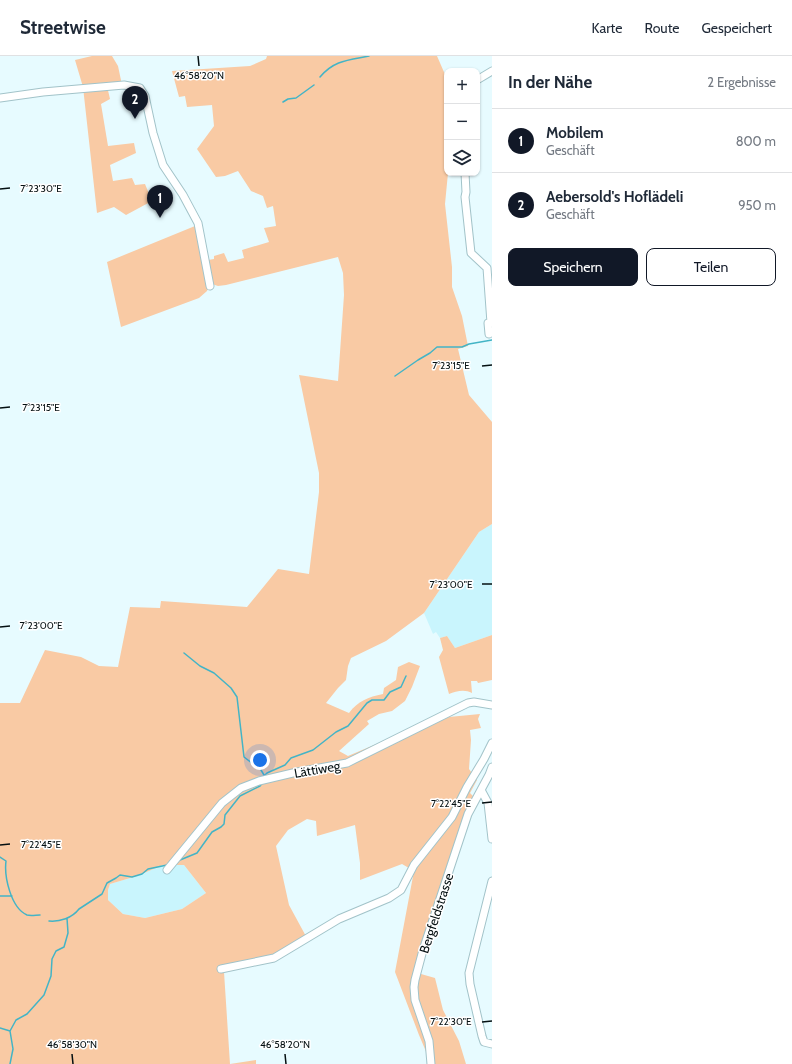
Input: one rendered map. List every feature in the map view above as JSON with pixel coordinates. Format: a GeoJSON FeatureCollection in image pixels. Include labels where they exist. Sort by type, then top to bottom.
{"type":"FeatureCollection","features":[{"type":"Feature","properties":{"kind":"street"},"geometry":{"type":"LineString","coordinates":[[480,78],[492,71]]}},
{"type":"Feature","properties":{"kind":"street"},"geometry":{"type":"LineString","coordinates":[[0,98],[43,92],[124,85],[140,88],[145,96],[155,140],[163,165],[184,196],[198,223],[210,286]]}},
{"type":"Feature","properties":{"kind":"street"},"geometry":{"type":"LineString","coordinates":[[465,176],[465,197],[471,253],[487,268],[491,323],[488,323],[489,334]]}},
{"type":"Feature","properties":{"kind":"street","name":"Lättiweg"},"geometry":{"type":"LineString","coordinates":[[167,870],[228,797],[241,788],[297,772],[347,763],[465,704],[474,702],[492,705]]}},
{"type":"Feature","properties":{"kind":"street"},"geometry":{"type":"LineString","coordinates":[[221,969],[274,958],[339,919],[389,898],[401,890],[414,865],[452,817],[492,743]]}},
{"type":"Feature","properties":{"kind":"street","name":"Bergfeldstrasse"},"geometry":{"type":"LineString","coordinates":[[431,1064],[429,1041],[416,1000],[414,987],[415,980],[423,950],[468,814],[492,767]]}},
{"type":"Feature","properties":{"kind":"street"},"geometry":{"type":"LineString","coordinates":[[481,790],[488,803],[492,839]]}},
{"type":"Feature","properties":{"kind":"street"},"geometry":{"type":"LineString","coordinates":[[492,881],[469,973],[470,984],[482,1036],[484,1042],[492,1044]]}},
{"type":"Feature","properties":{"kind":"shaded area"},"geometry":{"type":"Polygon","coordinates":[[[92,56],[112,56],[118,66],[122,85],[107,86],[110,99],[101,104],[108,146],[134,143],[136,153],[110,165],[113,181],[132,178],[135,185],[145,184],[152,201],[126,215],[114,207],[97,213],[83,87],[75,60],[92,56]]]}},
{"type":"Feature","properties":{"kind":"shaded area"},"geometry":{"type":"Polygon","coordinates":[[[267,56],[437,56],[444,72],[444,176],[448,176],[445,204],[452,267],[452,287],[462,316],[468,346],[458,349],[469,395],[492,422],[492,524],[479,532],[424,613],[386,641],[351,658],[346,680],[326,703],[349,713],[356,705],[364,700],[383,694],[384,688],[396,680],[398,667],[409,662],[420,666],[405,701],[392,711],[379,714],[367,721],[369,724],[339,751],[348,756],[381,742],[411,734],[449,717],[480,714],[478,719],[481,728],[470,730],[471,740],[469,769],[477,780],[470,793],[473,796],[455,844],[414,972],[435,978],[443,1010],[459,1041],[466,1064],[430,1064],[395,972],[414,871],[402,864],[360,880],[360,863],[355,825],[317,836],[316,821],[307,819],[288,830],[276,846],[289,905],[308,940],[268,957],[224,972],[230,1064],[0,1064],[0,703],[20,703],[45,650],[81,657],[99,666],[118,667],[130,607],[160,608],[161,601],[247,607],[278,569],[309,574],[319,492],[319,473],[299,375],[338,381],[344,295],[343,273],[338,257],[226,285],[218,286],[212,284],[208,260],[214,259],[214,256],[224,253],[228,262],[244,258],[242,250],[269,242],[264,228],[276,226],[273,206],[267,208],[263,196],[251,191],[238,171],[225,176],[216,177],[197,149],[214,126],[212,105],[187,107],[185,96],[179,97],[172,71],[250,66],[266,59],[267,56]],[[163,865],[137,876],[110,884],[108,890],[108,900],[123,914],[145,918],[182,909],[206,893],[184,865],[163,865]]]}},
{"type":"Feature","properties":{"kind":"shaded area"},"geometry":{"type":"Polygon","coordinates":[[[195,226],[208,288],[207,291],[199,298],[121,327],[107,262],[195,226]]]}},
{"type":"Feature","properties":{"kind":"shaded area"},"geometry":{"type":"Polygon","coordinates":[[[492,524],[492,635],[455,648],[447,636],[440,638],[436,632],[433,634],[424,613],[479,532],[492,524]]]}},
{"type":"Feature","properties":{"kind":"shaded area"},"geometry":{"type":"Polygon","coordinates":[[[492,635],[492,680],[478,683],[477,681],[471,681],[472,693],[460,691],[449,694],[439,657],[443,650],[440,638],[447,636],[455,648],[492,635]]]}},
{"type":"Feature","properties":{"kind":"shaded area"},"geometry":{"type":"Polygon","coordinates":[[[163,865],[184,865],[206,893],[182,909],[145,918],[123,914],[108,900],[108,890],[110,884],[137,876],[163,865]]]}},
{"type":"Feature","properties":{"kind":"shaded area"},"geometry":{"type":"Polygon","coordinates":[[[256,1060],[256,1064],[230,1064],[256,1060]]]}},
{"type":"Feature","properties":{"kind":"waterway"},"geometry":{"type":"LineString","coordinates":[[320,77],[325,71],[336,64],[369,56]]}},
{"type":"Feature","properties":{"kind":"waterway"},"geometry":{"type":"LineString","coordinates":[[283,102],[288,99],[296,98],[314,85]]}},
{"type":"Feature","properties":{"kind":"waterway"},"geometry":{"type":"LineString","coordinates":[[395,376],[437,347],[462,347],[469,344],[492,340]]}},
{"type":"Feature","properties":{"kind":"waterway"},"geometry":{"type":"LineString","coordinates":[[184,653],[200,666],[214,673],[231,688],[237,697],[244,757],[261,770],[264,775]]}},
{"type":"Feature","properties":{"kind":"waterway"},"geometry":{"type":"LineString","coordinates":[[263,778],[267,773],[285,765],[291,758],[313,750],[336,732],[348,726],[367,703],[372,700],[384,700],[390,692],[401,687],[406,676]]}},
{"type":"Feature","properties":{"kind":"waterway"},"geometry":{"type":"LineString","coordinates":[[180,860],[197,853],[212,832],[224,824],[225,815],[240,796],[260,786],[263,782]]}},
{"type":"Feature","properties":{"kind":"waterway"},"geometry":{"type":"LineString","coordinates":[[0,857],[6,861],[6,875],[10,891],[17,906],[27,915],[40,915]]}},
{"type":"Feature","properties":{"kind":"waterway"},"geometry":{"type":"LineString","coordinates":[[49,921],[57,921],[73,915],[79,909],[102,894],[107,883],[120,875],[132,877],[142,874],[148,869],[167,865]]}},
{"type":"Feature","properties":{"kind":"waterway"},"geometry":{"type":"LineString","coordinates":[[0,896],[12,896]]}},
{"type":"Feature","properties":{"kind":"waterway"},"geometry":{"type":"LineString","coordinates":[[0,1028],[10,1031],[16,1020],[27,1014],[44,995],[51,976],[52,959],[56,951],[64,947],[68,933],[67,918]]}},
{"type":"Feature","properties":{"kind":"waterway"},"geometry":{"type":"LineString","coordinates":[[10,1031],[13,1049],[10,1064]]}},
{"type":"Feature","properties":{"kind":"place","name":"Aebersold's Hoflädeli"},"geometry":{"type":"Point","coordinates":[135,119]}},
{"type":"Feature","properties":{"kind":"place","name":"Mobilem"},"geometry":{"type":"Point","coordinates":[160,218]}}]}
